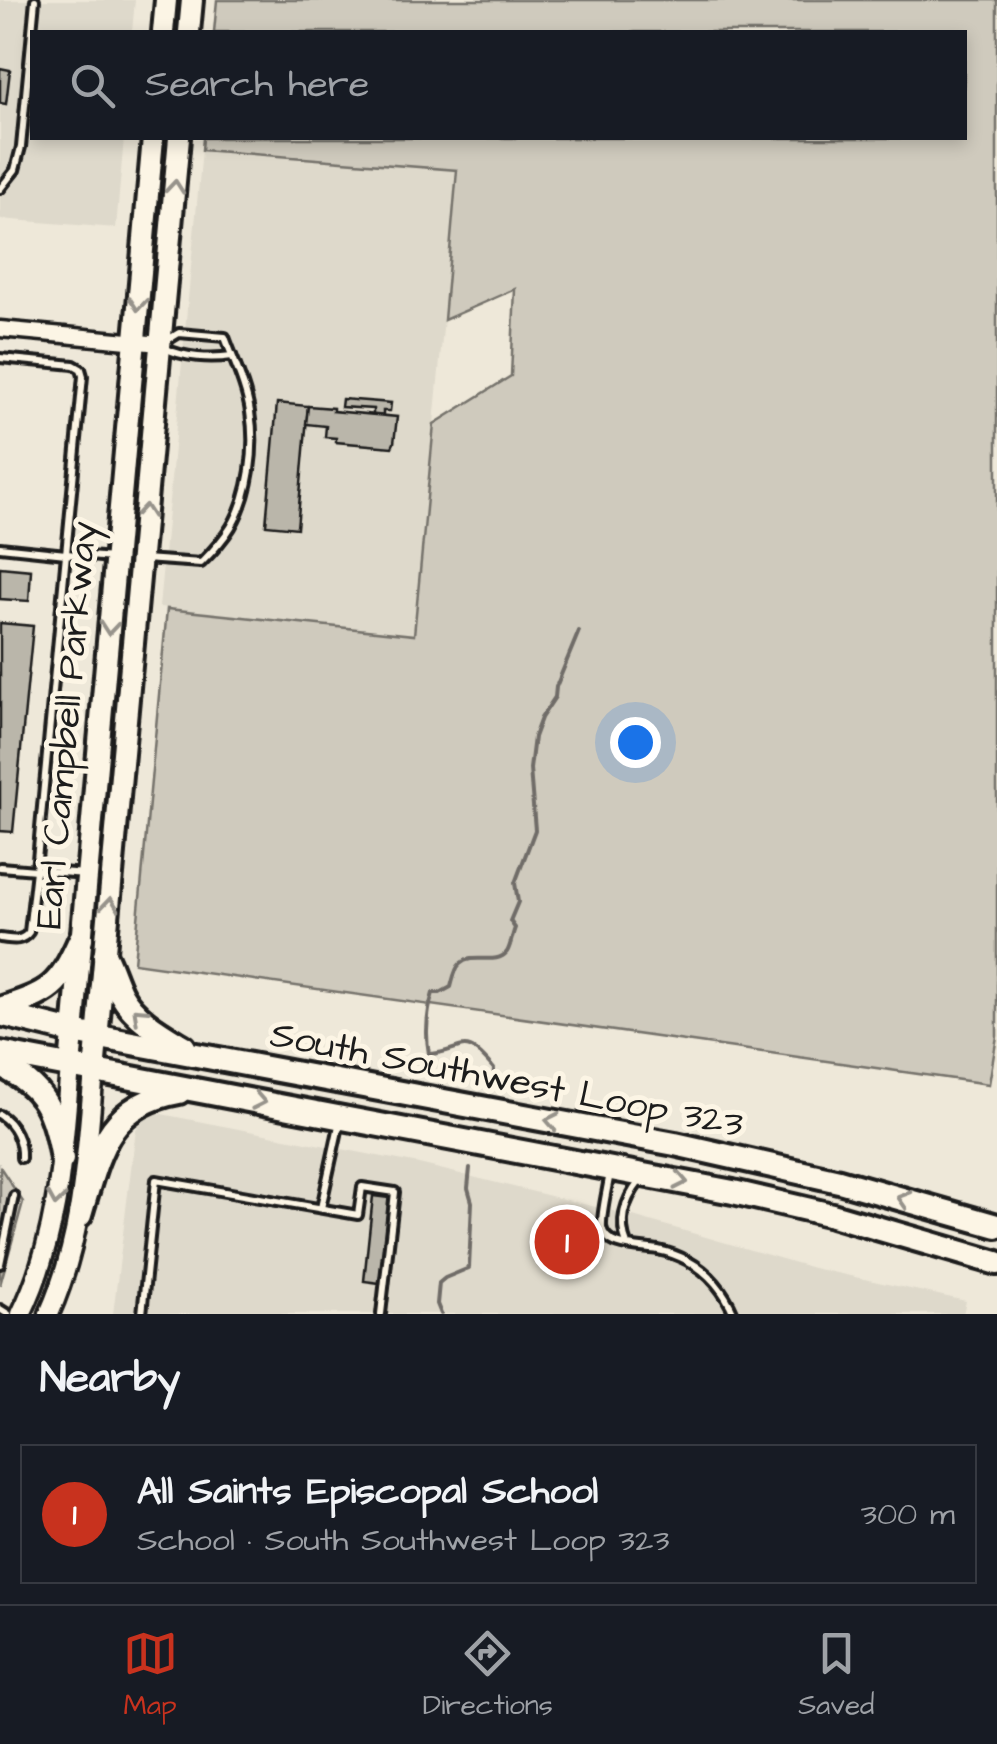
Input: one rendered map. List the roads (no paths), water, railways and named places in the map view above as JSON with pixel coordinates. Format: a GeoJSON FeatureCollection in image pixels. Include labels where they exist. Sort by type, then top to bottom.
{"type":"FeatureCollection","features":[{"type":"Feature","properties":{"kind":"highway"},"geometry":{"type":"LineString","coordinates":[[0,1012],[50,988],[66,972],[81,938]]}},
{"type":"Feature","properties":{"kind":"highway"},"geometry":{"type":"LineString","coordinates":[[106,956],[129,1006],[143,1020],[195,1054]]}},
{"type":"Feature","properties":{"kind":"highway","name":"South Southwest Loop 323"},"geometry":{"type":"LineString","coordinates":[[0,1012],[73,1032],[675,1144],[839,1180],[997,1226]]}},
{"type":"Feature","properties":{"kind":"highway","name":"South Southwest Loop 323"},"geometry":{"type":"LineString","coordinates":[[0,1053],[645,1174],[800,1207],[997,1263]]}},
{"type":"Feature","properties":{"kind":"highway"},"geometry":{"type":"LineString","coordinates":[[0,1065],[24,1078],[45,1100],[57,1126],[62,1158]]}},
{"type":"Feature","properties":{"kind":"highway"},"geometry":{"type":"LineString","coordinates":[[80,1215],[101,1147],[120,1118],[154,1097],[199,1090]]}},
{"type":"Feature","properties":{"kind":"highway"},"geometry":{"type":"LineString","coordinates":[[611,1168],[614,1158],[622,1152],[675,1144]]}},
{"type":"Feature","properties":{"kind":"main road"},"geometry":{"type":"LineString","coordinates":[[163,30],[166,0]]}},
{"type":"Feature","properties":{"kind":"main road"},"geometry":{"type":"LineString","coordinates":[[189,30],[192,0]]}},
{"type":"Feature","properties":{"kind":"main road","name":"Earl Campbell Parkway"},"geometry":{"type":"LineString","coordinates":[[70,1067],[153,140]]}},
{"type":"Feature","properties":{"kind":"main road","name":"Earl Campbell Parkway"},"geometry":{"type":"LineString","coordinates":[[94,1072],[179,140]]}},
{"type":"Feature","properties":{"kind":"street"},"geometry":{"type":"LineString","coordinates":[[0,329],[160,344]]}},
{"type":"Feature","properties":{"kind":"street","name":"Earl Campbell Parkway"},"geometry":{"type":"LineString","coordinates":[[21,1314],[44,1257],[54,1217],[70,1067]]}},
{"type":"Feature","properties":{"kind":"street","name":"Earl Campbell Parkway"},"geometry":{"type":"LineString","coordinates":[[48,1314],[68,1264],[80,1215],[94,1072]]}},
{"type":"Feature","properties":{"kind":"lane"},"geometry":{"type":"LineString","coordinates":[[32,30],[35,0]]}},
{"type":"Feature","properties":{"kind":"lane"},"geometry":{"type":"LineString","coordinates":[[0,190],[15,170],[21,148],[30,53]]}},
{"type":"Feature","properties":{"kind":"lane"},"geometry":{"type":"LineString","coordinates":[[141,558],[201,563],[234,523],[245,493],[252,436],[250,411],[232,356],[225,338],[178,333],[160,344],[176,354],[232,356]]}},
{"type":"Feature","properties":{"kind":"lane"},"geometry":{"type":"LineString","coordinates":[[0,358],[74,365],[83,376],[29,932],[19,940],[0,938]]}},
{"type":"Feature","properties":{"kind":"lane"},"geometry":{"type":"LineString","coordinates":[[0,547],[115,558]]}},
{"type":"Feature","properties":{"kind":"lane"},"geometry":{"type":"LineString","coordinates":[[0,867],[86,874]]}},
{"type":"Feature","properties":{"kind":"lane"},"geometry":{"type":"LineString","coordinates":[[0,1114],[16,1132],[22,1147],[21,1158]]}},
{"type":"Feature","properties":{"kind":"lane"},"geometry":{"type":"LineString","coordinates":[[322,1208],[340,1117]]}},
{"type":"Feature","properties":{"kind":"lane"},"geometry":{"type":"LineString","coordinates":[[611,1168],[604,1232],[611,1240],[688,1261],[717,1286],[734,1314]]}},
{"type":"Feature","properties":{"kind":"lane"},"geometry":{"type":"LineString","coordinates":[[628,1245],[622,1228],[625,1207],[645,1174]]}},
{"type":"Feature","properties":{"kind":"lane"},"geometry":{"type":"LineString","coordinates":[[142,1314],[156,1180],[358,1215],[362,1187],[396,1192],[381,1314]]}},
{"type":"Feature","properties":{"kind":"lane"},"geometry":{"type":"LineString","coordinates":[[0,1264],[14,1196]]}},
{"type":"Feature","properties":{"kind":"lane"},"geometry":{"type":"LineString","coordinates":[[0,1310],[8,1314]]}},
{"type":"Feature","properties":{"kind":"waterway"},"geometry":{"type":"LineString","coordinates":[[493,1085],[494,1069],[469,1047],[429,1054],[429,1008],[433,993],[451,987],[460,964],[471,959],[497,958],[510,947],[515,928],[510,921],[518,902],[515,883],[535,830],[530,769],[534,737],[555,697],[579,631]]}},
{"type":"Feature","properties":{"kind":"waterway"},"geometry":{"type":"LineString","coordinates":[[441,1314],[437,1304],[439,1283],[469,1268],[470,1168]]}},
{"type":"Feature","properties":{"kind":"place","name":"All Saints Episcopal School"},"geometry":{"type":"Point","coordinates":[567,1242]}}]}
